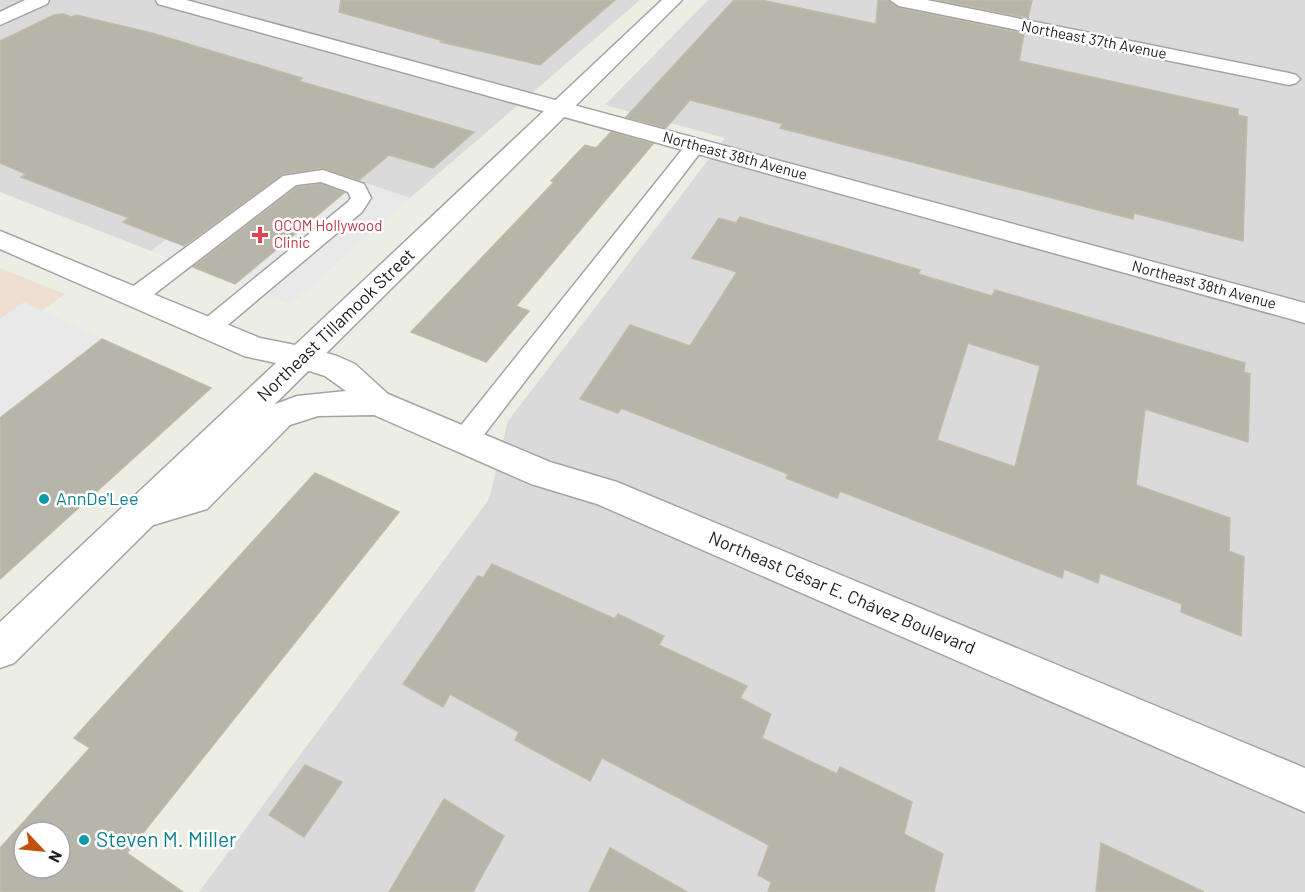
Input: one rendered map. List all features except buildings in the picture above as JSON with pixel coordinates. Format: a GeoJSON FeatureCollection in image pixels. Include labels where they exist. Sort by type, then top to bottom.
{"type":"FeatureCollection","features":[{"type":"Feature","properties":{"kind":"street"},"geometry":{"type":"LineString","coordinates":[[0,19],[40,0]]}},
{"type":"Feature","properties":{"kind":"street","name":"Northeast 38th Avenue"},"geometry":{"type":"LineString","coordinates":[[165,0],[1305,312]]}},
{"type":"Feature","properties":{"kind":"street","name":"Northeast Tillamook Street"},"geometry":{"type":"LineString","coordinates":[[0,649],[673,0]]}},
{"type":"Feature","properties":{"kind":"street","name":"Northeast 37th Avenue"},"geometry":{"type":"LineString","coordinates":[[899,0],[1300,82]]}},
{"type":"Feature","properties":{"kind":"street","name":"Northeast César E. Chávez Boulevard"},"geometry":{"type":"LineString","coordinates":[[0,239],[255,348],[327,363],[349,373],[377,404]]}},
{"type":"Feature","properties":{"kind":"street","name":"Northeast César E. Chávez Boulevard"},"geometry":{"type":"LineString","coordinates":[[140,514],[195,500],[279,417],[297,408],[318,404],[377,404],[543,474],[605,492],[1305,790]]}},
{"type":"Feature","properties":{"kind":"lane"},"geometry":{"type":"LineString","coordinates":[[464,441],[696,145]]}},
{"type":"Feature","properties":{"kind":"lane"},"geometry":{"type":"LineString","coordinates":[[136,296],[290,180],[323,176],[357,188],[361,198],[355,207],[209,328]]}},
{"type":"Feature","properties":{"kind":"shaded area"},"geometry":{"type":"Polygon","coordinates":[[[0,0],[640,0],[410,198],[281,155],[151,251],[0,192],[0,163],[86,113],[0,82],[0,0]]]}},
{"type":"Feature","properties":{"kind":"shaded area"},"geometry":{"type":"Polygon","coordinates":[[[708,0],[1305,0],[1305,892],[199,892],[489,499],[508,421],[725,138],[605,105],[708,0]]]}},
{"type":"Feature","properties":{"kind":"shaded area"},"geometry":{"type":"Polygon","coordinates":[[[281,155],[410,198],[290,305],[235,284],[329,204],[286,190],[188,266],[151,251],[281,155]]]}},
{"type":"Feature","properties":{"kind":"shaded area"},"geometry":{"type":"Polygon","coordinates":[[[0,268],[65,294],[0,340],[0,268]]]}},
{"type":"Feature","properties":{"kind":"shaded area"},"geometry":{"type":"Polygon","coordinates":[[[24,302],[102,339],[0,418],[0,319],[24,302]]]}},
{"type":"Feature","properties":{"kind":"place","name":"OCOM Hollywood Clinic"},"geometry":{"type":"Point","coordinates":[260,235]}},
{"type":"Feature","properties":{"kind":"place","name":"AnnDe'Lee"},"geometry":{"type":"Point","coordinates":[44,499]}},
{"type":"Feature","properties":{"kind":"place","name":"Steven M. Miller"},"geometry":{"type":"Point","coordinates":[84,840]}}]}
